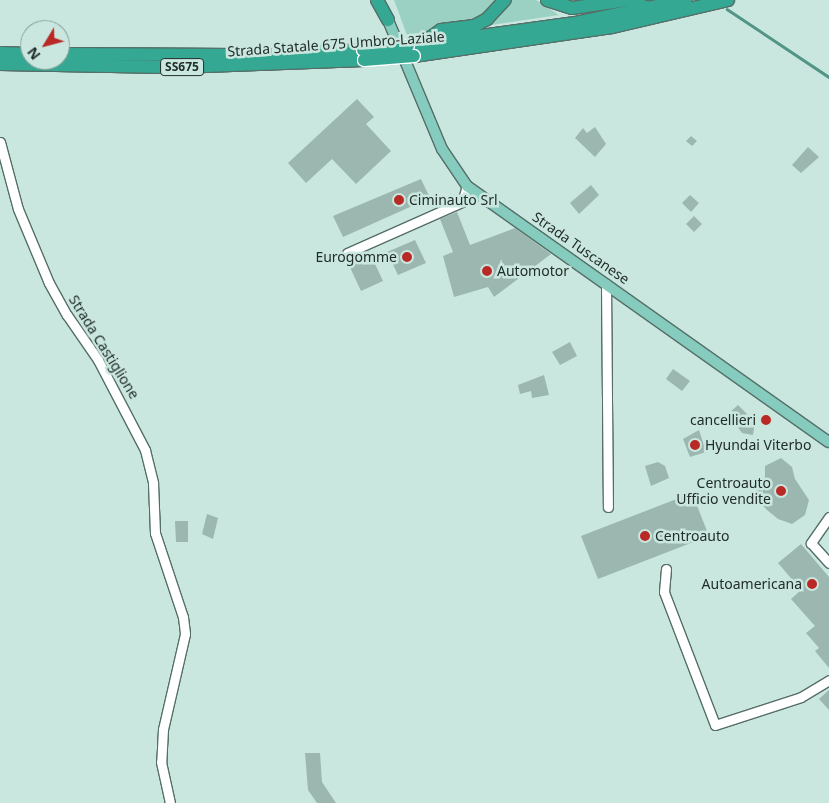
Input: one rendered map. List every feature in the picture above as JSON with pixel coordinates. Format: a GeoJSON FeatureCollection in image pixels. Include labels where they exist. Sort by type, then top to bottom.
{"type":"FeatureCollection","features":[{"type":"Feature","properties":{"kind":"highway","name":"Strada Tuscanese"},"geometry":{"type":"LineString","coordinates":[[377,0],[388,20]]}},
{"type":"Feature","properties":{"kind":"highway","name":"Strada Tuscanese"},"geometry":{"type":"LineString","coordinates":[[382,0],[388,20]]}},
{"type":"Feature","properties":{"kind":"highway"},"geometry":{"type":"LineString","coordinates":[[386,0],[388,20]]}},
{"type":"Feature","properties":{"kind":"highway"},"geometry":{"type":"LineString","coordinates":[[422,44],[441,30],[474,26],[487,19],[505,0]]}},
{"type":"Feature","properties":{"kind":"highway"},"geometry":{"type":"LineString","coordinates":[[547,0],[572,8],[629,0],[650,9]]}},
{"type":"Feature","properties":{"kind":"highway","name":"Strada Statale 675 Umbro-Laziale"},"geometry":{"type":"LineString","coordinates":[[411,51],[422,44],[571,24],[686,0]]}},
{"type":"Feature","properties":{"kind":"highway","name":"Strada Statale 675 Umbro-Laziale"},"geometry":{"type":"LineString","coordinates":[[0,64],[180,67],[411,51],[612,27],[728,0]]}},
{"type":"Feature","properties":{"kind":"highway"},"geometry":{"type":"LineString","coordinates":[[0,54],[20,54]]}},
{"type":"Feature","properties":{"kind":"highway","name":"Strada Statale 675 Umbro-Laziale"},"geometry":{"type":"LineString","coordinates":[[70,54],[363,55]]}},
{"type":"Feature","properties":{"kind":"main road","name":"Strada Tuscanese"},"geometry":{"type":"LineString","coordinates":[[388,20],[442,149],[467,186],[829,442]]}},
{"type":"Feature","properties":{"kind":"street","name":"Strada Castiglione"},"geometry":{"type":"LineString","coordinates":[[0,142],[18,209],[49,283],[67,315],[98,360],[145,450],[153,483],[155,533],[183,617],[185,634],[163,729],[161,762],[170,803]]}},
{"type":"Feature","properties":{"kind":"street"},"geometry":{"type":"LineString","coordinates":[[347,253],[462,202],[467,186]]}},
{"type":"Feature","properties":{"kind":"street"},"geometry":{"type":"LineString","coordinates":[[606,284],[608,507]]}},
{"type":"Feature","properties":{"kind":"street"},"geometry":{"type":"LineString","coordinates":[[829,517],[811,543],[829,563]]}},
{"type":"Feature","properties":{"kind":"street"},"geometry":{"type":"LineString","coordinates":[[666,569],[664,592],[715,725],[801,697],[829,680]]}},
{"type":"Feature","properties":{"kind":"green space"},"geometry":{"type":"Polygon","coordinates":[[[394,0],[500,0],[473,23],[407,35],[394,0]]]}},
{"type":"Feature","properties":{"kind":"green space"},"geometry":{"type":"Polygon","coordinates":[[[511,0],[536,0],[559,15],[491,25],[511,0]]]}},
{"type":"Feature","properties":{"kind":"building"},"geometry":{"type":"Polygon","coordinates":[[[357,99],[374,117],[366,124],[391,151],[356,184],[332,159],[306,183],[288,163],[357,99]]]}},
{"type":"Feature","properties":{"kind":"building"},"geometry":{"type":"Polygon","coordinates":[[[595,127],[606,144],[595,157],[575,138],[583,128],[587,133],[595,127]]]}},
{"type":"Feature","properties":{"kind":"building"},"geometry":{"type":"Polygon","coordinates":[[[691,136],[697,141],[692,146],[686,141],[691,136]]]}},
{"type":"Feature","properties":{"kind":"building"},"geometry":{"type":"Polygon","coordinates":[[[808,147],[819,157],[801,173],[792,165],[808,147]]]}},
{"type":"Feature","properties":{"kind":"building"},"geometry":{"type":"Polygon","coordinates":[[[421,179],[430,198],[343,237],[333,216],[421,179]]]}},
{"type":"Feature","properties":{"kind":"building"},"geometry":{"type":"Polygon","coordinates":[[[591,185],[599,195],[579,214],[570,203],[591,185]]]}},
{"type":"Feature","properties":{"kind":"building"},"geometry":{"type":"Polygon","coordinates":[[[690,195],[699,203],[691,212],[682,203],[690,195]]]}},
{"type":"Feature","properties":{"kind":"building","name":"Automotor"},"geometry":{"type":"Polygon","coordinates":[[[457,212],[470,245],[515,228],[551,254],[494,297],[488,287],[454,297],[443,256],[453,252],[440,219],[457,212]]]}},
{"type":"Feature","properties":{"kind":"building"},"geometry":{"type":"Polygon","coordinates":[[[694,216],[702,224],[694,232],[686,224],[694,216]]]}},
{"type":"Feature","properties":{"kind":"building","name":"Eurogomme"},"geometry":{"type":"Polygon","coordinates":[[[415,240],[426,263],[398,275],[387,252],[415,240]]]}},
{"type":"Feature","properties":{"kind":"building"},"geometry":{"type":"Polygon","coordinates":[[[369,251],[383,281],[361,291],[347,261],[369,251]]]}},
{"type":"Feature","properties":{"kind":"building"},"geometry":{"type":"Polygon","coordinates":[[[570,342],[577,356],[560,365],[552,352],[570,342]]]}},
{"type":"Feature","properties":{"kind":"building"},"geometry":{"type":"Polygon","coordinates":[[[673,369],[690,381],[682,391],[666,379],[673,369]]]}},
{"type":"Feature","properties":{"kind":"building"},"geometry":{"type":"Polygon","coordinates":[[[544,375],[549,395],[532,398],[531,391],[520,394],[518,385],[544,375]]]}},
{"type":"Feature","properties":{"kind":"building"},"geometry":{"type":"Polygon","coordinates":[[[738,405],[755,422],[753,435],[742,433],[728,414],[738,405]]]}},
{"type":"Feature","properties":{"kind":"building","name":"Hyundai Viterbo"},"geometry":{"type":"Polygon","coordinates":[[[699,430],[706,452],[690,457],[683,439],[699,430]]]}},
{"type":"Feature","properties":{"kind":"building","name":"Centroauto Ufficio vendite"},"geometry":{"type":"Polygon","coordinates":[[[781,458],[792,467],[795,479],[809,500],[805,515],[792,524],[778,519],[767,510],[758,500],[756,491],[758,482],[765,477],[765,466],[781,458]]]}},
{"type":"Feature","properties":{"kind":"building"},"geometry":{"type":"Polygon","coordinates":[[[658,462],[665,466],[669,478],[651,486],[645,466],[658,462]]]}},
{"type":"Feature","properties":{"kind":"building","name":"Centroauto"},"geometry":{"type":"Polygon","coordinates":[[[692,493],[709,536],[598,579],[581,536],[692,493]]]}},
{"type":"Feature","properties":{"kind":"building"},"geometry":{"type":"Polygon","coordinates":[[[207,514],[218,518],[213,539],[202,534],[207,514]]]}},
{"type":"Feature","properties":{"kind":"building"},"geometry":{"type":"Polygon","coordinates":[[[175,521],[188,521],[188,542],[176,542],[175,521]]]}},
{"type":"Feature","properties":{"kind":"building","name":"Autoamericana"},"geometry":{"type":"Polygon","coordinates":[[[801,544],[829,577],[829,668],[815,651],[819,648],[806,633],[815,626],[791,599],[801,590],[778,563],[801,544]]]}},
{"type":"Feature","properties":{"kind":"building"},"geometry":{"type":"Polygon","coordinates":[[[829,690],[829,710],[819,699],[829,690]]]}},
{"type":"Feature","properties":{"kind":"building"},"geometry":{"type":"Polygon","coordinates":[[[305,753],[320,753],[322,782],[336,803],[317,803],[308,790],[305,753]]]}},
{"type":"Feature","properties":{"kind":"waterway"},"geometry":{"type":"LineString","coordinates":[[727,9],[829,77]]}},
{"type":"Feature","properties":{"kind":"place","name":"Ciminauto Srl"},"geometry":{"type":"Point","coordinates":[399,200]}},
{"type":"Feature","properties":{"kind":"place","name":"Eurogomme"},"geometry":{"type":"Point","coordinates":[407,257]}},
{"type":"Feature","properties":{"kind":"place","name":"Automotor"},"geometry":{"type":"Point","coordinates":[487,271]}},
{"type":"Feature","properties":{"kind":"place","name":"cancellieri"},"geometry":{"type":"Point","coordinates":[766,420]}},
{"type":"Feature","properties":{"kind":"place","name":"Hyundai Viterbo"},"geometry":{"type":"Point","coordinates":[695,445]}},
{"type":"Feature","properties":{"kind":"place","name":"Centroauto Ufficio vendite"},"geometry":{"type":"Point","coordinates":[781,491]}},
{"type":"Feature","properties":{"kind":"place","name":"Centroauto"},"geometry":{"type":"Point","coordinates":[645,536]}},
{"type":"Feature","properties":{"kind":"place","name":"Autoamericana"},"geometry":{"type":"Point","coordinates":[812,584]}}]}
